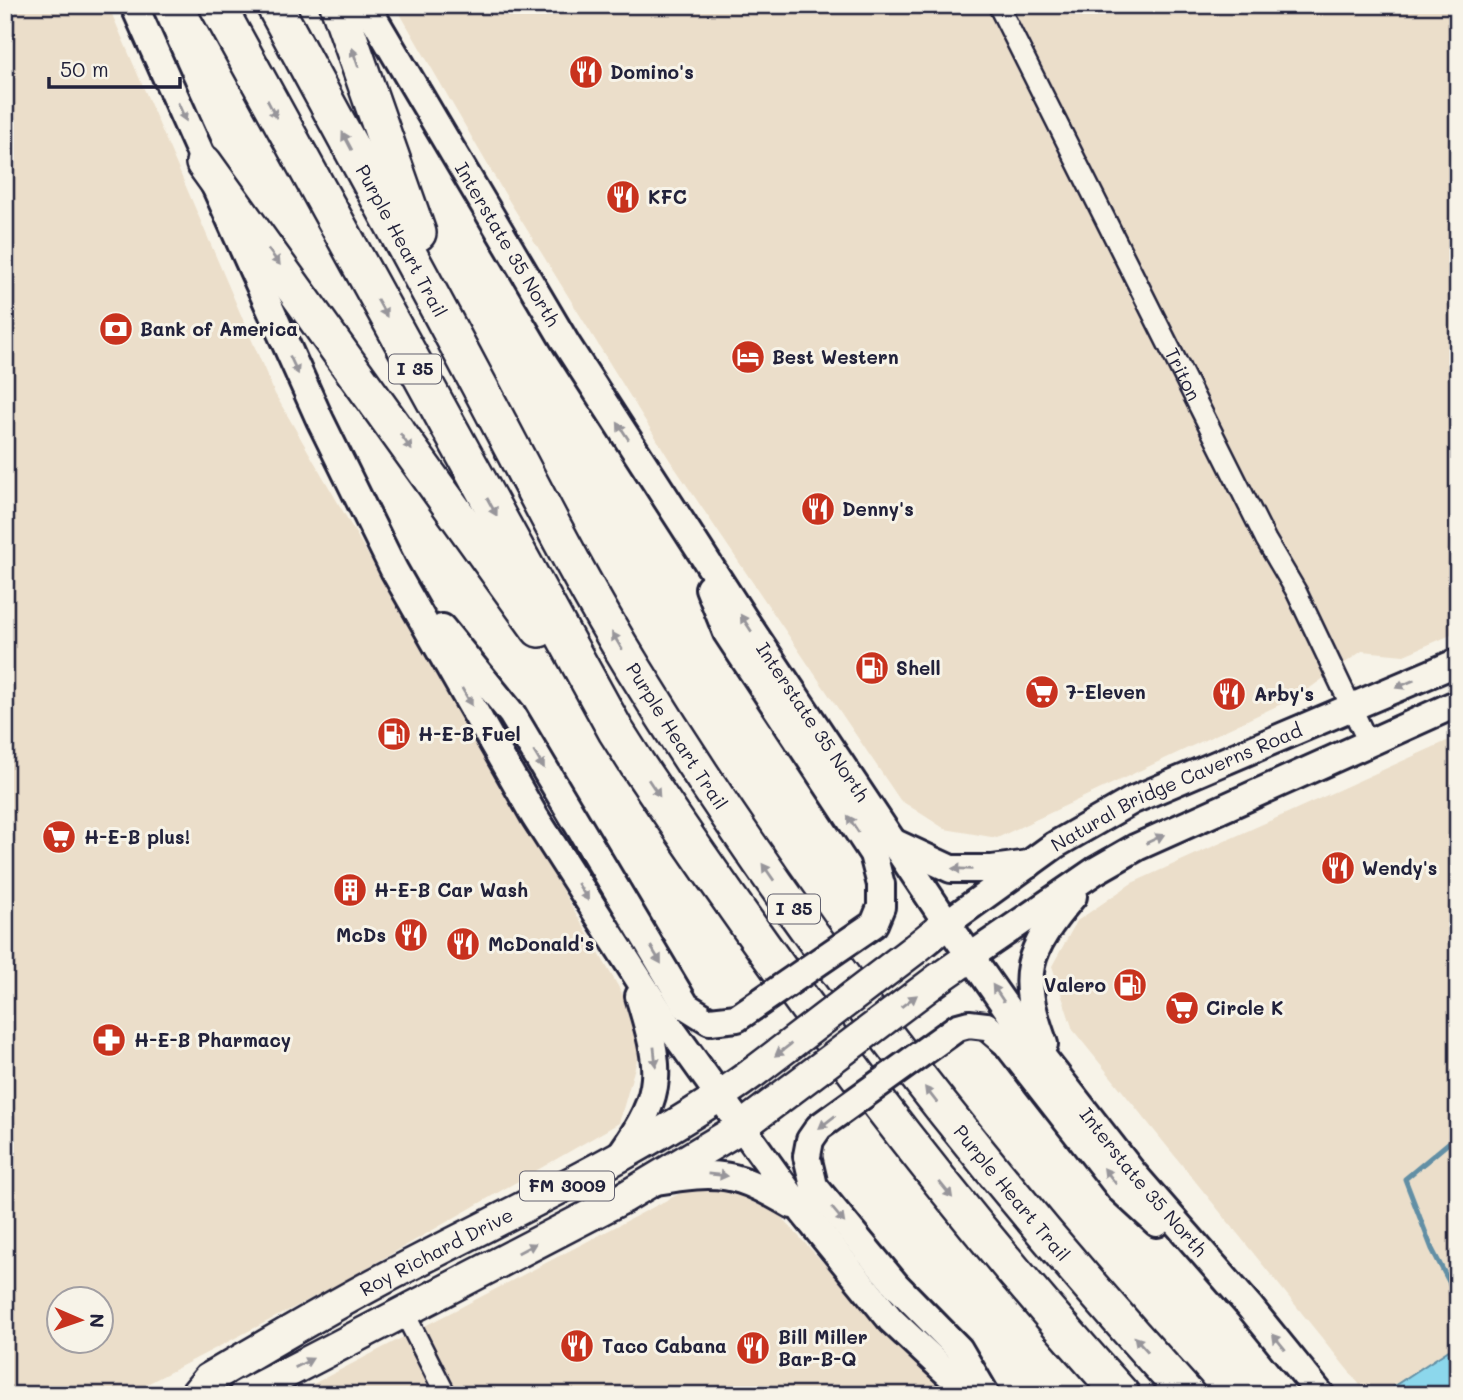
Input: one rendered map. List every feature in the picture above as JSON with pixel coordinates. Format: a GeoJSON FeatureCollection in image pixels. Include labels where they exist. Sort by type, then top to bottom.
{"type":"FeatureCollection","features":[{"type":"Feature","properties":{"kind":"highway","name":"I 35"},"geometry":{"type":"LineString","coordinates":[[217,5],[616,731],[733,908],[893,1124],[1029,1293],[1122,1395]]}},
{"type":"Feature","properties":{"kind":"highway","name":"Purple Heart Trail"},"geometry":{"type":"LineString","coordinates":[[274,5],[612,632],[705,781],[868,1014],[984,1162],[1083,1280],[1186,1395]]}},
{"type":"Feature","properties":{"kind":"highway"},"geometry":{"type":"LineString","coordinates":[[338,5],[393,166],[473,373]]}},
{"type":"Feature","properties":{"kind":"highway"},"geometry":{"type":"LineString","coordinates":[[204,163],[308,304],[513,595],[616,731]]}},
{"type":"Feature","properties":{"kind":"main road"},"geometry":{"type":"LineString","coordinates":[[134,5],[316,411],[394,570],[535,817],[630,968],[740,1128],[803,1212],[891,1320],[971,1395]]}},
{"type":"Feature","properties":{"kind":"main road","name":"Interstate 35 North"},"geometry":{"type":"LineString","coordinates":[[366,5],[499,227],[535,295],[686,530],[947,923],[1056,1074],[1133,1174],[1250,1306],[1321,1395]]}},
{"type":"Feature","properties":{"kind":"main road"},"geometry":{"type":"LineString","coordinates":[[394,570],[512,714],[686,1006],[710,1021],[737,1018],[874,924],[881,907],[881,885],[873,854],[727,633],[686,530]]}},
{"type":"Feature","properties":{"kind":"main road","name":"Natural Bridge Caverns Road"},"geometry":{"type":"LineString","coordinates":[[719,1097],[947,923],[1055,845],[1133,800],[1458,662]]}},
{"type":"Feature","properties":{"kind":"main road","name":"Natural Bridge Caverns Road"},"geometry":{"type":"LineString","coordinates":[[971,956],[1095,871],[1137,847],[1458,703]]}},
{"type":"Feature","properties":{"kind":"main road"},"geometry":{"type":"LineString","coordinates":[[893,842],[950,869],[992,869],[1030,864]]}},
{"type":"Feature","properties":{"kind":"main road"},"geometry":{"type":"LineString","coordinates":[[1056,1074],[1031,1010],[1028,988],[1031,962],[1040,937],[1095,871]]}},
{"type":"Feature","properties":{"kind":"main road","name":"FM 3009"},"geometry":{"type":"LineString","coordinates":[[740,1128],[971,956]]}},
{"type":"Feature","properties":{"kind":"main road"},"geometry":{"type":"LineString","coordinates":[[618,1159],[643,1123],[654,1094],[656,1070],[654,1044],[630,968]]}},
{"type":"Feature","properties":{"kind":"main road"},"geometry":{"type":"LineString","coordinates":[[986,1395],[959,1349],[895,1285],[814,1186],[807,1156],[810,1140],[819,1127],[958,1027],[969,1024],[986,1026],[1006,1043],[1120,1189],[1250,1306]]}},
{"type":"Feature","properties":{"kind":"main road","name":"Roy Richard Drive"},"geometry":{"type":"LineString","coordinates":[[195,1395],[208,1379],[374,1284],[618,1159],[719,1097]]}},
{"type":"Feature","properties":{"kind":"main road","name":"Roy Richard Drive"},"geometry":{"type":"LineString","coordinates":[[244,1395],[651,1182],[740,1128]]}},
{"type":"Feature","properties":{"kind":"main road"},"geometry":{"type":"LineString","coordinates":[[651,1182],[699,1173],[737,1177],[758,1185],[803,1212]]}},
{"type":"Feature","properties":{"kind":"street","name":"Triton"},"geometry":{"type":"LineString","coordinates":[[998,5],[1368,742]]}},
{"type":"Feature","properties":{"kind":"street"},"geometry":{"type":"LineString","coordinates":[[404,1312],[446,1395]]}},
{"type":"Feature","properties":{"kind":"shaded area"},"geometry":{"type":"Polygon","coordinates":[[[5,5],[108,5],[275,394],[622,993],[639,1053],[619,1123],[339,1284],[126,1395],[5,1395],[5,5]]]}},
{"type":"Feature","properties":{"kind":"shaded area"},"geometry":{"type":"Polygon","coordinates":[[[395,5],[1458,5],[1458,632],[1404,655],[1362,651],[1300,695],[997,838],[945,829],[900,800],[669,459],[500,186],[395,5]]]}},
{"type":"Feature","properties":{"kind":"shaded area"},"geometry":{"type":"Polygon","coordinates":[[[1458,736],[1458,1395],[1368,1395],[1073,1030],[1052,966],[1077,921],[1132,883],[1458,736]]]}},
{"type":"Feature","properties":{"kind":"shaded area"},"geometry":{"type":"Polygon","coordinates":[[[690,1188],[732,1192],[779,1215],[946,1395],[292,1395],[690,1188]]]}},
{"type":"Feature","properties":{"kind":"water"},"geometry":{"type":"Polygon","coordinates":[[[1458,1344],[1458,1395],[1397,1395],[1391,1388],[1458,1344]]]}},
{"type":"Feature","properties":{"kind":"waterway"},"geometry":{"type":"LineString","coordinates":[[1458,1135],[1405,1179],[1432,1249],[1458,1299]]}},
{"type":"Feature","properties":{"kind":"place","name":"Domino's"},"geometry":{"type":"Point","coordinates":[586,72]}},
{"type":"Feature","properties":{"kind":"place","name":"KFC"},"geometry":{"type":"Point","coordinates":[623,197]}},
{"type":"Feature","properties":{"kind":"place","name":"Bank of America"},"geometry":{"type":"Point","coordinates":[116,329]}},
{"type":"Feature","properties":{"kind":"place","name":"Best Western"},"geometry":{"type":"Point","coordinates":[748,357]}},
{"type":"Feature","properties":{"kind":"place","name":"Denny's"},"geometry":{"type":"Point","coordinates":[818,509]}},
{"type":"Feature","properties":{"kind":"place","name":"Shell"},"geometry":{"type":"Point","coordinates":[872,668]}},
{"type":"Feature","properties":{"kind":"place","name":"7-Eleven"},"geometry":{"type":"Point","coordinates":[1042,692]}},
{"type":"Feature","properties":{"kind":"place","name":"Arby's"},"geometry":{"type":"Point","coordinates":[1229,694]}},
{"type":"Feature","properties":{"kind":"place","name":"H-E-B Fuel"},"geometry":{"type":"Point","coordinates":[394,734]}},
{"type":"Feature","properties":{"kind":"place","name":"H-E-B plus!"},"geometry":{"type":"Point","coordinates":[59,837]}},
{"type":"Feature","properties":{"kind":"place","name":"Wendy's"},"geometry":{"type":"Point","coordinates":[1338,868]}},
{"type":"Feature","properties":{"kind":"place","name":"H-E-B Car Wash"},"geometry":{"type":"Point","coordinates":[350,890]}},
{"type":"Feature","properties":{"kind":"place","name":"McDs"},"geometry":{"type":"Point","coordinates":[411,935]}},
{"type":"Feature","properties":{"kind":"place","name":"McDonald's"},"geometry":{"type":"Point","coordinates":[463,944]}},
{"type":"Feature","properties":{"kind":"place","name":"Valero"},"geometry":{"type":"Point","coordinates":[1130,985]}},
{"type":"Feature","properties":{"kind":"place","name":"Circle K"},"geometry":{"type":"Point","coordinates":[1182,1008]}},
{"type":"Feature","properties":{"kind":"place","name":"H-E-B Pharmacy"},"geometry":{"type":"Point","coordinates":[109,1040]}},
{"type":"Feature","properties":{"kind":"place","name":"Taco Cabana"},"geometry":{"type":"Point","coordinates":[577,1346]}},
{"type":"Feature","properties":{"kind":"place","name":"Bill Miller Bar-B-Q"},"geometry":{"type":"Point","coordinates":[753,1348]}}]}
